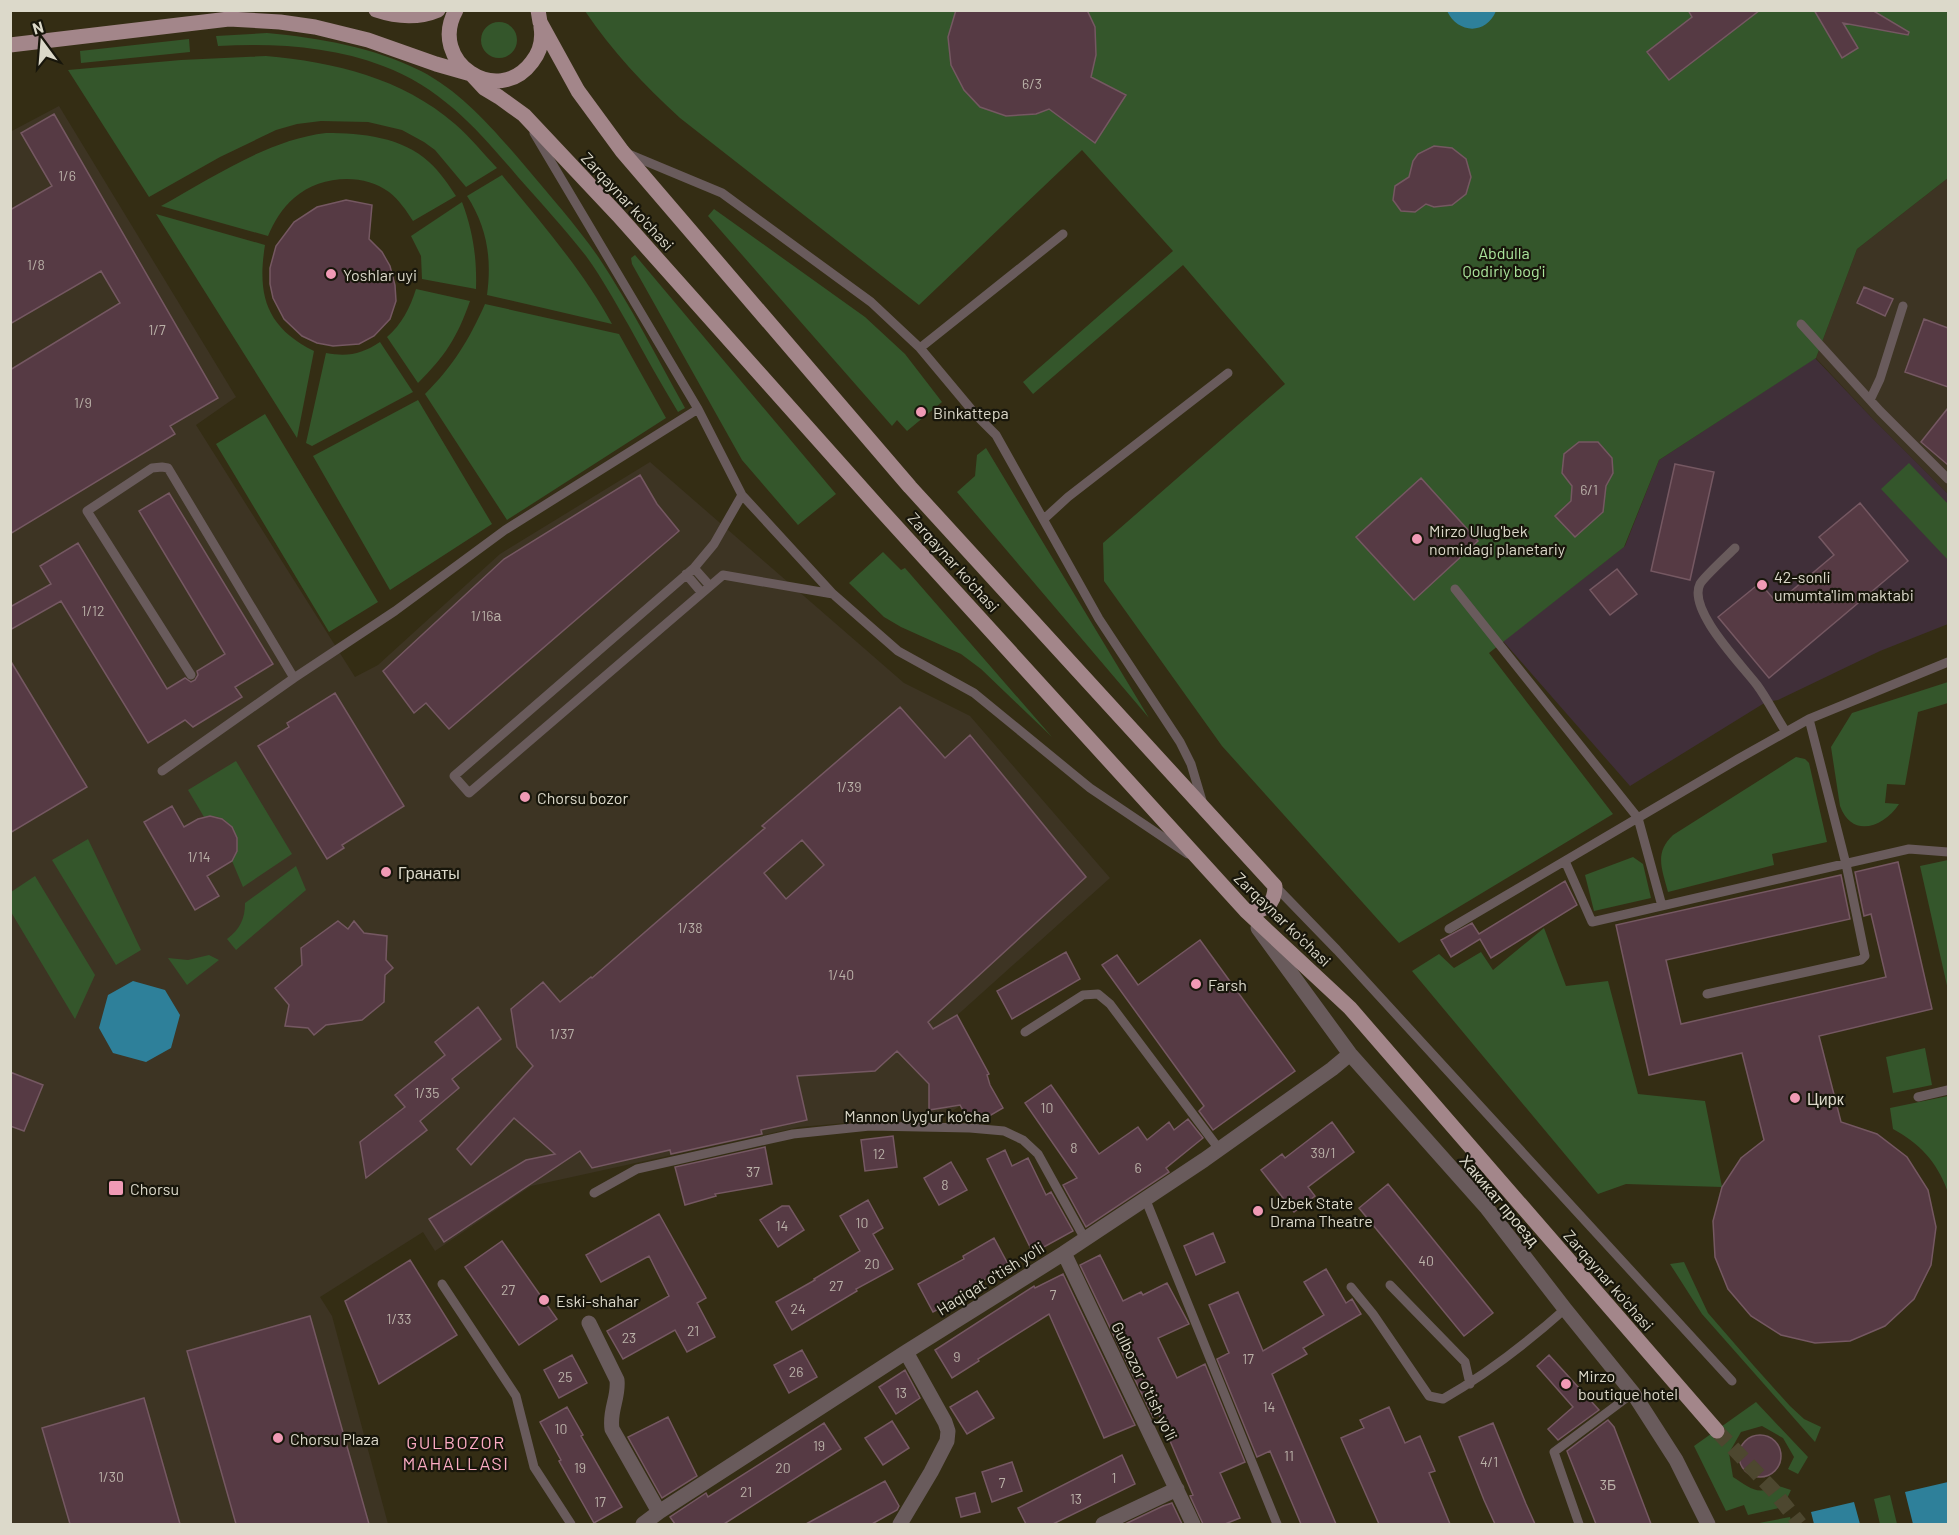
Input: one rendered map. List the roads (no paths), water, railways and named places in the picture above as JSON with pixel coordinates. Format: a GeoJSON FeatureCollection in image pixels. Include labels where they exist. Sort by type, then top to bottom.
{"type":"FeatureCollection","features":[{"type":"Feature","properties":{"kind":"main road"},"geometry":{"type":"LineString","coordinates":[[376,10],[407,16],[424,15],[438,10]]}},
{"type":"Feature","properties":{"kind":"main road"},"geometry":{"type":"LineString","coordinates":[[456,10],[449,38],[456,58],[471,74],[486,80],[501,81],[524,72],[538,53],[542,38],[538,14]]}},
{"type":"Feature","properties":{"kind":"main road","name":"Zarqaynar ko'chasi"},"geometry":{"type":"LineString","coordinates":[[538,14],[578,91],[622,151],[910,487],[1275,886]]}},
{"type":"Feature","properties":{"kind":"main road","name":"Zarqaynar ko'chasi"},"geometry":{"type":"LineString","coordinates":[[10,45],[229,19],[262,20],[315,27],[360,38],[471,74],[484,88],[524,115],[618,215],[881,510],[1246,911],[1350,1008],[1717,1431]]}},
{"type":"Feature","properties":{"kind":"main road"},"geometry":{"type":"LineString","coordinates":[[1246,911],[1258,911],[1268,907],[1275,886]]}},
{"type":"Feature","properties":{"kind":"street","name":"Хакикат проезд"},"geometry":{"type":"LineString","coordinates":[[1246,911],[1350,1054],[1486,1207],[1634,1393],[1676,1460],[1708,1524]]}},
{"type":"Feature","properties":{"kind":"street","name":"Haqiqat o'tish yo'li"},"geometry":{"type":"LineString","coordinates":[[643,1524],[906,1352],[1064,1253],[1219,1149],[1350,1054]]}},
{"type":"Feature","properties":{"kind":"street","name":"Gulbozor o'tish yo'li"},"geometry":{"type":"LineString","coordinates":[[1064,1253],[1193,1524]]}},
{"type":"Feature","properties":{"kind":"street"},"geometry":{"type":"LineString","coordinates":[[589,1323],[617,1380],[618,1389],[610,1417],[612,1429],[659,1512]]}},
{"type":"Feature","properties":{"kind":"street"},"geometry":{"type":"LineString","coordinates":[[900,1524],[947,1441],[948,1431],[906,1352]]}},
{"type":"Feature","properties":{"kind":"street"},"geometry":{"type":"LineString","coordinates":[[1103,1524],[1177,1489]]}},
{"type":"Feature","properties":{"kind":"lane"},"geometry":{"type":"LineString","coordinates":[[524,115],[699,409],[742,495],[833,594],[898,651],[974,693],[1090,788],[1205,866]]}},
{"type":"Feature","properties":{"kind":"lane"},"geometry":{"type":"LineString","coordinates":[[622,151],[722,193],[871,302],[920,348],[976,415],[996,435],[1100,619],[1180,742],[1191,764],[1204,809]]}},
{"type":"Feature","properties":{"kind":"lane"},"geometry":{"type":"LineString","coordinates":[[920,348],[1063,234]]}},
{"type":"Feature","properties":{"kind":"lane"},"geometry":{"type":"LineString","coordinates":[[1870,400],[1880,379],[1903,306]]}},
{"type":"Feature","properties":{"kind":"lane"},"geometry":{"type":"LineString","coordinates":[[1801,324],[1870,400],[1948,479]]}},
{"type":"Feature","properties":{"kind":"lane"},"geometry":{"type":"LineString","coordinates":[[1044,519],[1068,497],[1228,373]]}},
{"type":"Feature","properties":{"kind":"lane"},"geometry":{"type":"LineString","coordinates":[[162,771],[294,678],[395,611],[505,530],[699,409]]}},
{"type":"Feature","properties":{"kind":"lane"},"geometry":{"type":"LineString","coordinates":[[191,675],[87,511],[152,468],[162,466],[168,468],[294,678]]}},
{"type":"Feature","properties":{"kind":"lane"},"geometry":{"type":"LineString","coordinates":[[742,495],[714,544],[690,571],[454,776],[469,793],[723,575],[833,594]]}},
{"type":"Feature","properties":{"kind":"lane"},"geometry":{"type":"LineString","coordinates":[[1735,548],[1700,584],[1702,612],[1714,632],[1758,687],[1786,732]]}},
{"type":"Feature","properties":{"kind":"lane"},"geometry":{"type":"LineString","coordinates":[[690,571],[706,589]]}},
{"type":"Feature","properties":{"kind":"lane"},"geometry":{"type":"LineString","coordinates":[[1455,589],[1638,818],[1662,906]]}},
{"type":"Feature","properties":{"kind":"lane"},"geometry":{"type":"LineString","coordinates":[[1449,929],[1809,719],[1948,662]]}},
{"type":"Feature","properties":{"kind":"lane"},"geometry":{"type":"LineString","coordinates":[[1707,994],[1861,960],[1864,956],[1846,864],[1809,719]]}},
{"type":"Feature","properties":{"kind":"lane"},"geometry":{"type":"LineString","coordinates":[[1565,861],[1592,922],[1909,849],[1948,852]]}},
{"type":"Feature","properties":{"kind":"lane","name":"Zarqaynar ko'chasi"},"geometry":{"type":"LineString","coordinates":[[1275,886],[1337,950],[1732,1381]]}},
{"type":"Feature","properties":{"kind":"lane"},"geometry":{"type":"LineString","coordinates":[[1025,1032],[1083,995],[1098,994],[1110,1004],[1219,1149]]}},
{"type":"Feature","properties":{"kind":"lane"},"geometry":{"type":"LineString","coordinates":[[1918,1097],[1948,1090]]}},
{"type":"Feature","properties":{"kind":"lane","name":"Mannon Uyg'ur ko'cha"},"geometry":{"type":"LineString","coordinates":[[594,1193],[637,1169],[793,1134],[870,1126],[1004,1131],[1023,1140],[1038,1154],[1085,1239]]}},
{"type":"Feature","properties":{"kind":"lane"},"geometry":{"type":"LineString","coordinates":[[1145,1198],[1277,1524]]}},
{"type":"Feature","properties":{"kind":"lane"},"geometry":{"type":"LineString","coordinates":[[442,1284],[516,1396],[534,1467],[571,1524]]}},
{"type":"Feature","properties":{"kind":"lane"},"geometry":{"type":"LineString","coordinates":[[1390,1285],[1465,1362],[1470,1384]]}},
{"type":"Feature","properties":{"kind":"lane"},"geometry":{"type":"LineString","coordinates":[[1351,1287],[1373,1314],[1429,1396],[1443,1399],[1470,1384],[1565,1309]]}},
{"type":"Feature","properties":{"kind":"lane"},"geometry":{"type":"LineString","coordinates":[[1579,1524],[1554,1452],[1634,1393]]}},
{"type":"Feature","properties":{"kind":"water"},"geometry":{"type":"Polygon","coordinates":[[[1447,11],[1496,11],[1486,24],[1472,29],[1458,24],[1447,11]]]}},
{"type":"Feature","properties":{"kind":"water"},"geometry":{"type":"Polygon","coordinates":[[[133,981],[165,990],[180,1015],[171,1048],[146,1062],[113,1053],[99,1028],[108,995],[133,981]]]}},
{"type":"Feature","properties":{"kind":"water"},"geometry":{"type":"Polygon","coordinates":[[[1948,1482],[1948,1524],[1913,1524],[1905,1492],[1948,1482]]]}},
{"type":"Feature","properties":{"kind":"water"},"geometry":{"type":"Polygon","coordinates":[[[1854,1502],[1860,1524],[1814,1524],[1811,1512],[1854,1502]]]}},
{"type":"Feature","properties":{"kind":"tunnel"},"geometry":{"type":"LineString","coordinates":[[1717,1431],[1773,1490],[1800,1524]]}},
{"type":"Feature","properties":{"kind":"place","name":"Yoshlar uyi"},"geometry":{"type":"Point","coordinates":[331,274]}},
{"type":"Feature","properties":{"kind":"place","name":"Binkattepa"},"geometry":{"type":"Point","coordinates":[921,412]}},
{"type":"Feature","properties":{"kind":"place","name":"Mirzo Ulug'bek nomidagi planetariy"},"geometry":{"type":"Point","coordinates":[1417,539]}},
{"type":"Feature","properties":{"kind":"place","name":"42-sonli umumta'lim maktabi"},"geometry":{"type":"Point","coordinates":[1762,585]}},
{"type":"Feature","properties":{"kind":"place","name":"Chorsu bozor"},"geometry":{"type":"Point","coordinates":[525,797]}},
{"type":"Feature","properties":{"kind":"place","name":"Гранаты"},"geometry":{"type":"Point","coordinates":[386,872]}},
{"type":"Feature","properties":{"kind":"place","name":"Farsh"},"geometry":{"type":"Point","coordinates":[1196,984]}},
{"type":"Feature","properties":{"kind":"place","name":"Цирк"},"geometry":{"type":"Point","coordinates":[1795,1098]}},
{"type":"Feature","properties":{"kind":"place","name":"Chorsu"},"geometry":{"type":"Point","coordinates":[116,1188]}},
{"type":"Feature","properties":{"kind":"place","name":"Uzbek State Drama Theatre"},"geometry":{"type":"Point","coordinates":[1258,1211]}},
{"type":"Feature","properties":{"kind":"place","name":"Eski-shahar"},"geometry":{"type":"Point","coordinates":[544,1300]}},
{"type":"Feature","properties":{"kind":"place","name":"Mirzo boutique hotel"},"geometry":{"type":"Point","coordinates":[1566,1384]}},
{"type":"Feature","properties":{"kind":"place","name":"Chorsu Plaza"},"geometry":{"type":"Point","coordinates":[278,1438]}},
{"type":"Feature","properties":{"kind":"district","name":"GULBOZOR MAHALLASI"},"geometry":{"type":"Point","coordinates":[456,1452]}},
{"type":"Feature","properties":{"kind":"park label","name":"Abdulla Qodiriy bog'i"},"geometry":{"type":"Point","coordinates":[1504,261]}}]}
